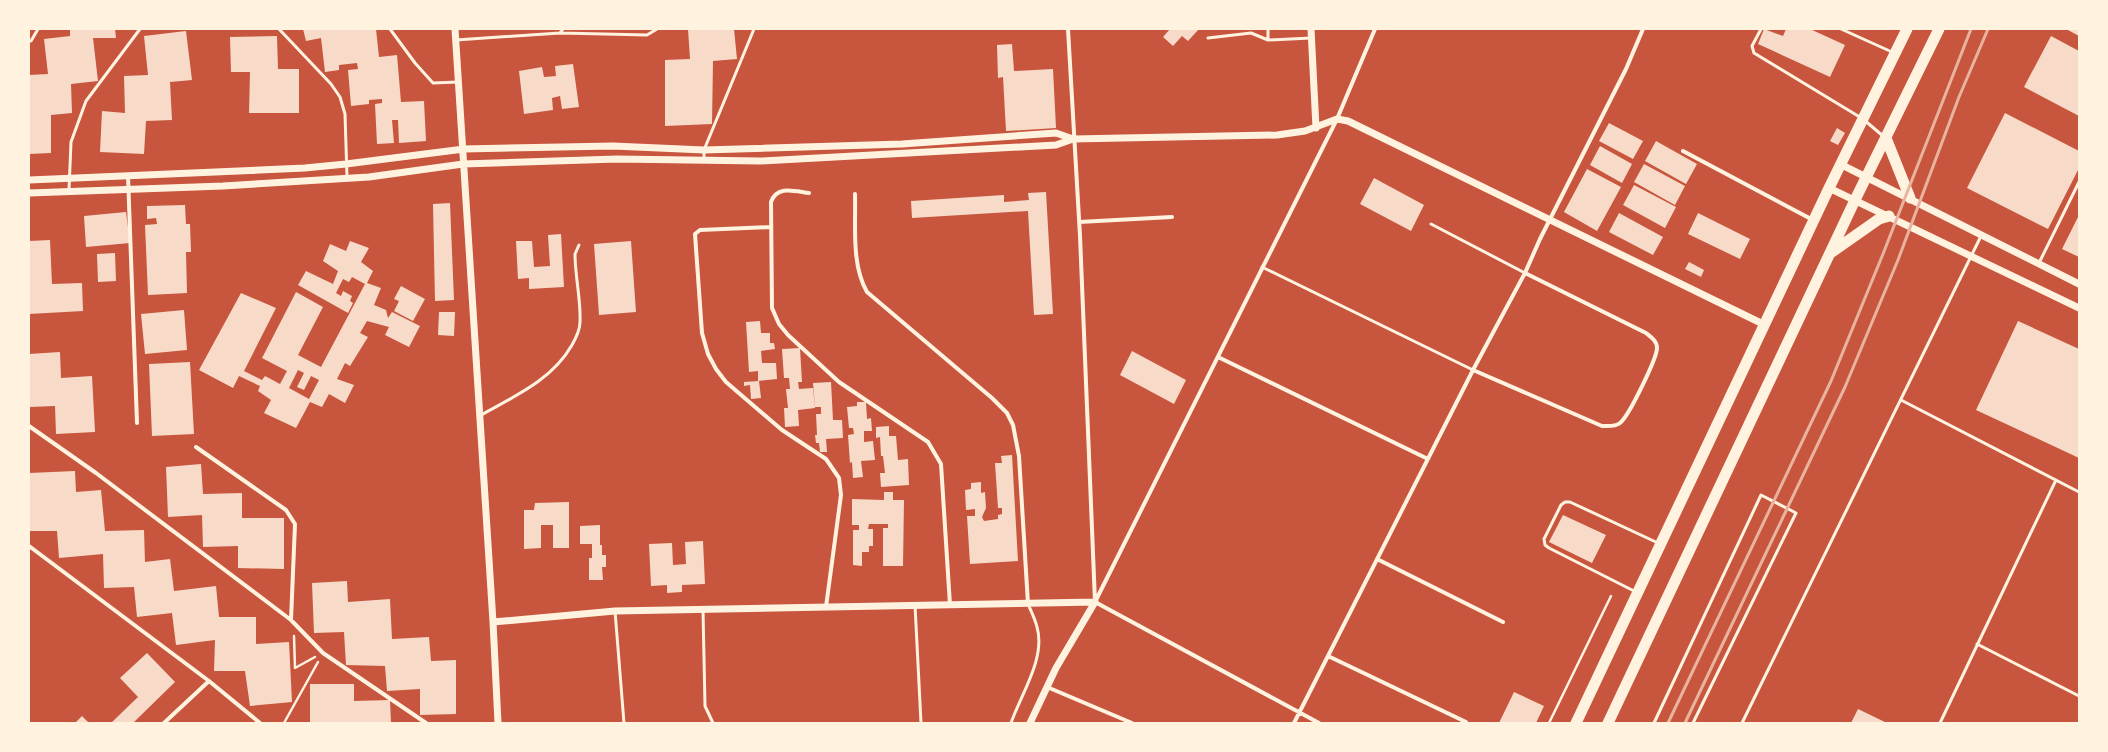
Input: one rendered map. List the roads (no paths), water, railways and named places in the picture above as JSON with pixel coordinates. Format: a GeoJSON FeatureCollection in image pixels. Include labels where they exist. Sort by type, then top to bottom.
{"type":"FeatureCollection","features":[{"type":"Feature","properties":{"kind":"highway"},"geometry":{"type":"LineString","coordinates":[[1576,723],[1840,164],[1907,29]]}},
{"type":"Feature","properties":{"kind":"highway"},"geometry":{"type":"LineString","coordinates":[[1608,723],[1855,200],[1939,29]]}},
{"type":"Feature","properties":{"kind":"highway"},"geometry":{"type":"LineString","coordinates":[[1886,138],[1910,198]]}},
{"type":"Feature","properties":{"kind":"highway"},"geometry":{"type":"LineString","coordinates":[[1831,253],[1879,219],[1889,216]]}},
{"type":"Feature","properties":{"kind":"street"},"geometry":{"type":"LineString","coordinates":[[455,29],[464,149],[463,164],[493,622],[498,723]]}},
{"type":"Feature","properties":{"kind":"street"},"geometry":{"type":"LineString","coordinates":[[1068,29],[1073,139],[1079,222],[1095,602]]}},
{"type":"Feature","properties":{"kind":"street"},"geometry":{"type":"LineString","coordinates":[[1311,29],[1316,128]]}},
{"type":"Feature","properties":{"kind":"street"},"geometry":{"type":"LineString","coordinates":[[1030,723],[1056,668],[1095,602],[1337,119],[1375,29]]}},
{"type":"Feature","properties":{"kind":"street"},"geometry":{"type":"LineString","coordinates":[[1294,723],[1473,370],[1524,273],[1626,69],[1643,29]]}},
{"type":"Feature","properties":{"kind":"street"},"geometry":{"type":"LineString","coordinates":[[29,193],[128,190],[347,178],[463,164],[617,159],[760,161],[1056,144],[1073,139],[1277,135],[1316,128],[1337,119],[1348,122],[1550,219],[1765,325]]}},
{"type":"Feature","properties":{"kind":"street"},"geometry":{"type":"LineString","coordinates":[[29,180],[346,164],[464,149],[613,146],[704,150],[760,149],[902,144],[1056,133],[1073,139]]}},
{"type":"Feature","properties":{"kind":"street"},"geometry":{"type":"LineString","coordinates":[[760,149],[760,161]]}},
{"type":"Feature","properties":{"kind":"street"},"geometry":{"type":"LineString","coordinates":[[1683,151],[1814,220]]}},
{"type":"Feature","properties":{"kind":"street"},"geometry":{"type":"LineString","coordinates":[[1840,164],[2079,284]]}},
{"type":"Feature","properties":{"kind":"street"},"geometry":{"type":"LineString","coordinates":[[128,176],[137,423]]}},
{"type":"Feature","properties":{"kind":"street"},"geometry":{"type":"LineString","coordinates":[[1829,188],[1972,255],[2079,308]]}},
{"type":"Feature","properties":{"kind":"street"},"geometry":{"type":"LineString","coordinates":[[809,193],[780,190],[773,195],[770,202],[772,308],[779,324],[839,382],[928,442],[936,453],[941,464],[950,605]]}},
{"type":"Feature","properties":{"kind":"street"},"geometry":{"type":"LineString","coordinates":[[855,194],[857,265],[860,280],[867,292],[1008,412],[1014,425],[1019,456],[1028,604]]}},
{"type":"Feature","properties":{"kind":"street"},"geometry":{"type":"LineString","coordinates":[[1079,222],[1172,217]]}},
{"type":"Feature","properties":{"kind":"street"},"geometry":{"type":"LineString","coordinates":[[771,227],[700,230],[695,234],[702,333],[708,354],[726,382],[782,430],[826,459],[839,478],[841,495],[826,607]]}},
{"type":"Feature","properties":{"kind":"street"},"geometry":{"type":"LineString","coordinates":[[1473,370],[1602,426],[1619,424],[1627,415],[1655,357],[1657,347],[1654,340],[1646,333],[1524,273]]}},
{"type":"Feature","properties":{"kind":"street"},"geometry":{"type":"LineString","coordinates":[[2069,278],[2079,280]]}},
{"type":"Feature","properties":{"kind":"street"},"geometry":{"type":"LineString","coordinates":[[2060,298],[2079,313]]}},
{"type":"Feature","properties":{"kind":"street"},"geometry":{"type":"LineString","coordinates":[[1218,357],[1428,459]]}},
{"type":"Feature","properties":{"kind":"street"},"geometry":{"type":"LineString","coordinates":[[29,426],[96,473],[293,622],[323,653],[426,723]]}},
{"type":"Feature","properties":{"kind":"street"},"geometry":{"type":"LineString","coordinates":[[196,447],[286,510],[295,524],[293,622]]}},
{"type":"Feature","properties":{"kind":"street"},"geometry":{"type":"LineString","coordinates":[[29,546],[209,681],[260,723]]}},
{"type":"Feature","properties":{"kind":"street"},"geometry":{"type":"LineString","coordinates":[[1377,559],[1503,622]]}},
{"type":"Feature","properties":{"kind":"street"},"geometry":{"type":"LineString","coordinates":[[493,622],[615,611],[1095,602],[1319,723]]}},
{"type":"Feature","properties":{"kind":"street"},"geometry":{"type":"LineString","coordinates":[[1328,656],[1466,722]]}},
{"type":"Feature","properties":{"kind":"street"},"geometry":{"type":"LineString","coordinates":[[164,723],[209,681]]}},
{"type":"Feature","properties":{"kind":"street"},"geometry":{"type":"LineString","coordinates":[[1047,688],[1132,723]]}},
{"type":"Feature","properties":{"kind":"lane"},"geometry":{"type":"LineString","coordinates":[[31,41],[38,29]]}},
{"type":"Feature","properties":{"kind":"lane"},"geometry":{"type":"LineString","coordinates":[[69,192],[71,142],[86,101],[140,29]]}},
{"type":"Feature","properties":{"kind":"lane"},"geometry":{"type":"LineString","coordinates":[[279,29],[331,84],[340,97],[345,114],[347,178]]}},
{"type":"Feature","properties":{"kind":"lane"},"geometry":{"type":"LineString","coordinates":[[390,29],[415,63],[433,83],[459,82]]}},
{"type":"Feature","properties":{"kind":"lane"},"geometry":{"type":"LineString","coordinates":[[560,33],[563,29]]}},
{"type":"Feature","properties":{"kind":"lane"},"geometry":{"type":"LineString","coordinates":[[456,40],[560,33],[647,35],[657,29]]}},
{"type":"Feature","properties":{"kind":"lane"},"geometry":{"type":"LineString","coordinates":[[704,161],[704,150],[754,29]]}},
{"type":"Feature","properties":{"kind":"lane"},"geometry":{"type":"LineString","coordinates":[[1268,29],[1268,40]]}},
{"type":"Feature","properties":{"kind":"lane"},"geometry":{"type":"LineString","coordinates":[[1761,29],[1752,46],[1754,53],[1863,119],[1886,138]]}},
{"type":"Feature","properties":{"kind":"lane"},"geometry":{"type":"LineString","coordinates":[[1841,29],[1895,53]]}},
{"type":"Feature","properties":{"kind":"lane"},"geometry":{"type":"LineString","coordinates":[[1208,38],[1251,33],[1268,40],[1311,38]]}},
{"type":"Feature","properties":{"kind":"lane"},"geometry":{"type":"LineString","coordinates":[[2039,263],[2079,182]]}},
{"type":"Feature","properties":{"kind":"lane"},"geometry":{"type":"LineString","coordinates":[[1431,224],[1524,273]]}},
{"type":"Feature","properties":{"kind":"lane"},"geometry":{"type":"LineString","coordinates":[[1742,723],[1982,234]]}},
{"type":"Feature","properties":{"kind":"lane"},"geometry":{"type":"LineString","coordinates":[[479,416],[526,391],[543,379],[555,368],[569,351],[577,336],[580,323],[575,254],[579,244]]}},
{"type":"Feature","properties":{"kind":"lane"},"geometry":{"type":"LineString","coordinates":[[1262,268],[1473,370]]}},
{"type":"Feature","properties":{"kind":"lane"},"geometry":{"type":"LineString","coordinates":[[1901,400],[2079,492]]}},
{"type":"Feature","properties":{"kind":"lane"},"geometry":{"type":"LineString","coordinates":[[1940,723],[2056,480]]}},
{"type":"Feature","properties":{"kind":"lane"},"geometry":{"type":"LineString","coordinates":[[1654,723],[1761,495],[1796,513],[1693,723]]}},
{"type":"Feature","properties":{"kind":"lane"},"geometry":{"type":"LineString","coordinates":[[1638,593],[1548,548],[1545,545],[1544,539],[1561,505],[1565,502],[1570,502],[1661,544]]}},
{"type":"Feature","properties":{"kind":"lane"},"geometry":{"type":"LineString","coordinates":[[1011,723],[1031,676],[1038,654],[1038,628],[1028,604]]}},
{"type":"Feature","properties":{"kind":"lane"},"geometry":{"type":"LineString","coordinates":[[915,605],[921,723]]}},
{"type":"Feature","properties":{"kind":"lane"},"geometry":{"type":"LineString","coordinates":[[703,609],[706,706],[712,723]]}},
{"type":"Feature","properties":{"kind":"lane"},"geometry":{"type":"LineString","coordinates":[[615,611],[624,723]]}},
{"type":"Feature","properties":{"kind":"lane"},"geometry":{"type":"LineString","coordinates":[[1977,644],[2079,696]]}},
{"type":"Feature","properties":{"kind":"railway"},"geometry":{"type":"LineString","coordinates":[[1668,723],[1831,381],[1883,254],[1971,29]]}},
{"type":"Feature","properties":{"kind":"railway"},"geometry":{"type":"LineString","coordinates":[[1685,723],[1845,387],[1898,260],[1959,97],[1988,29]]}}]}
